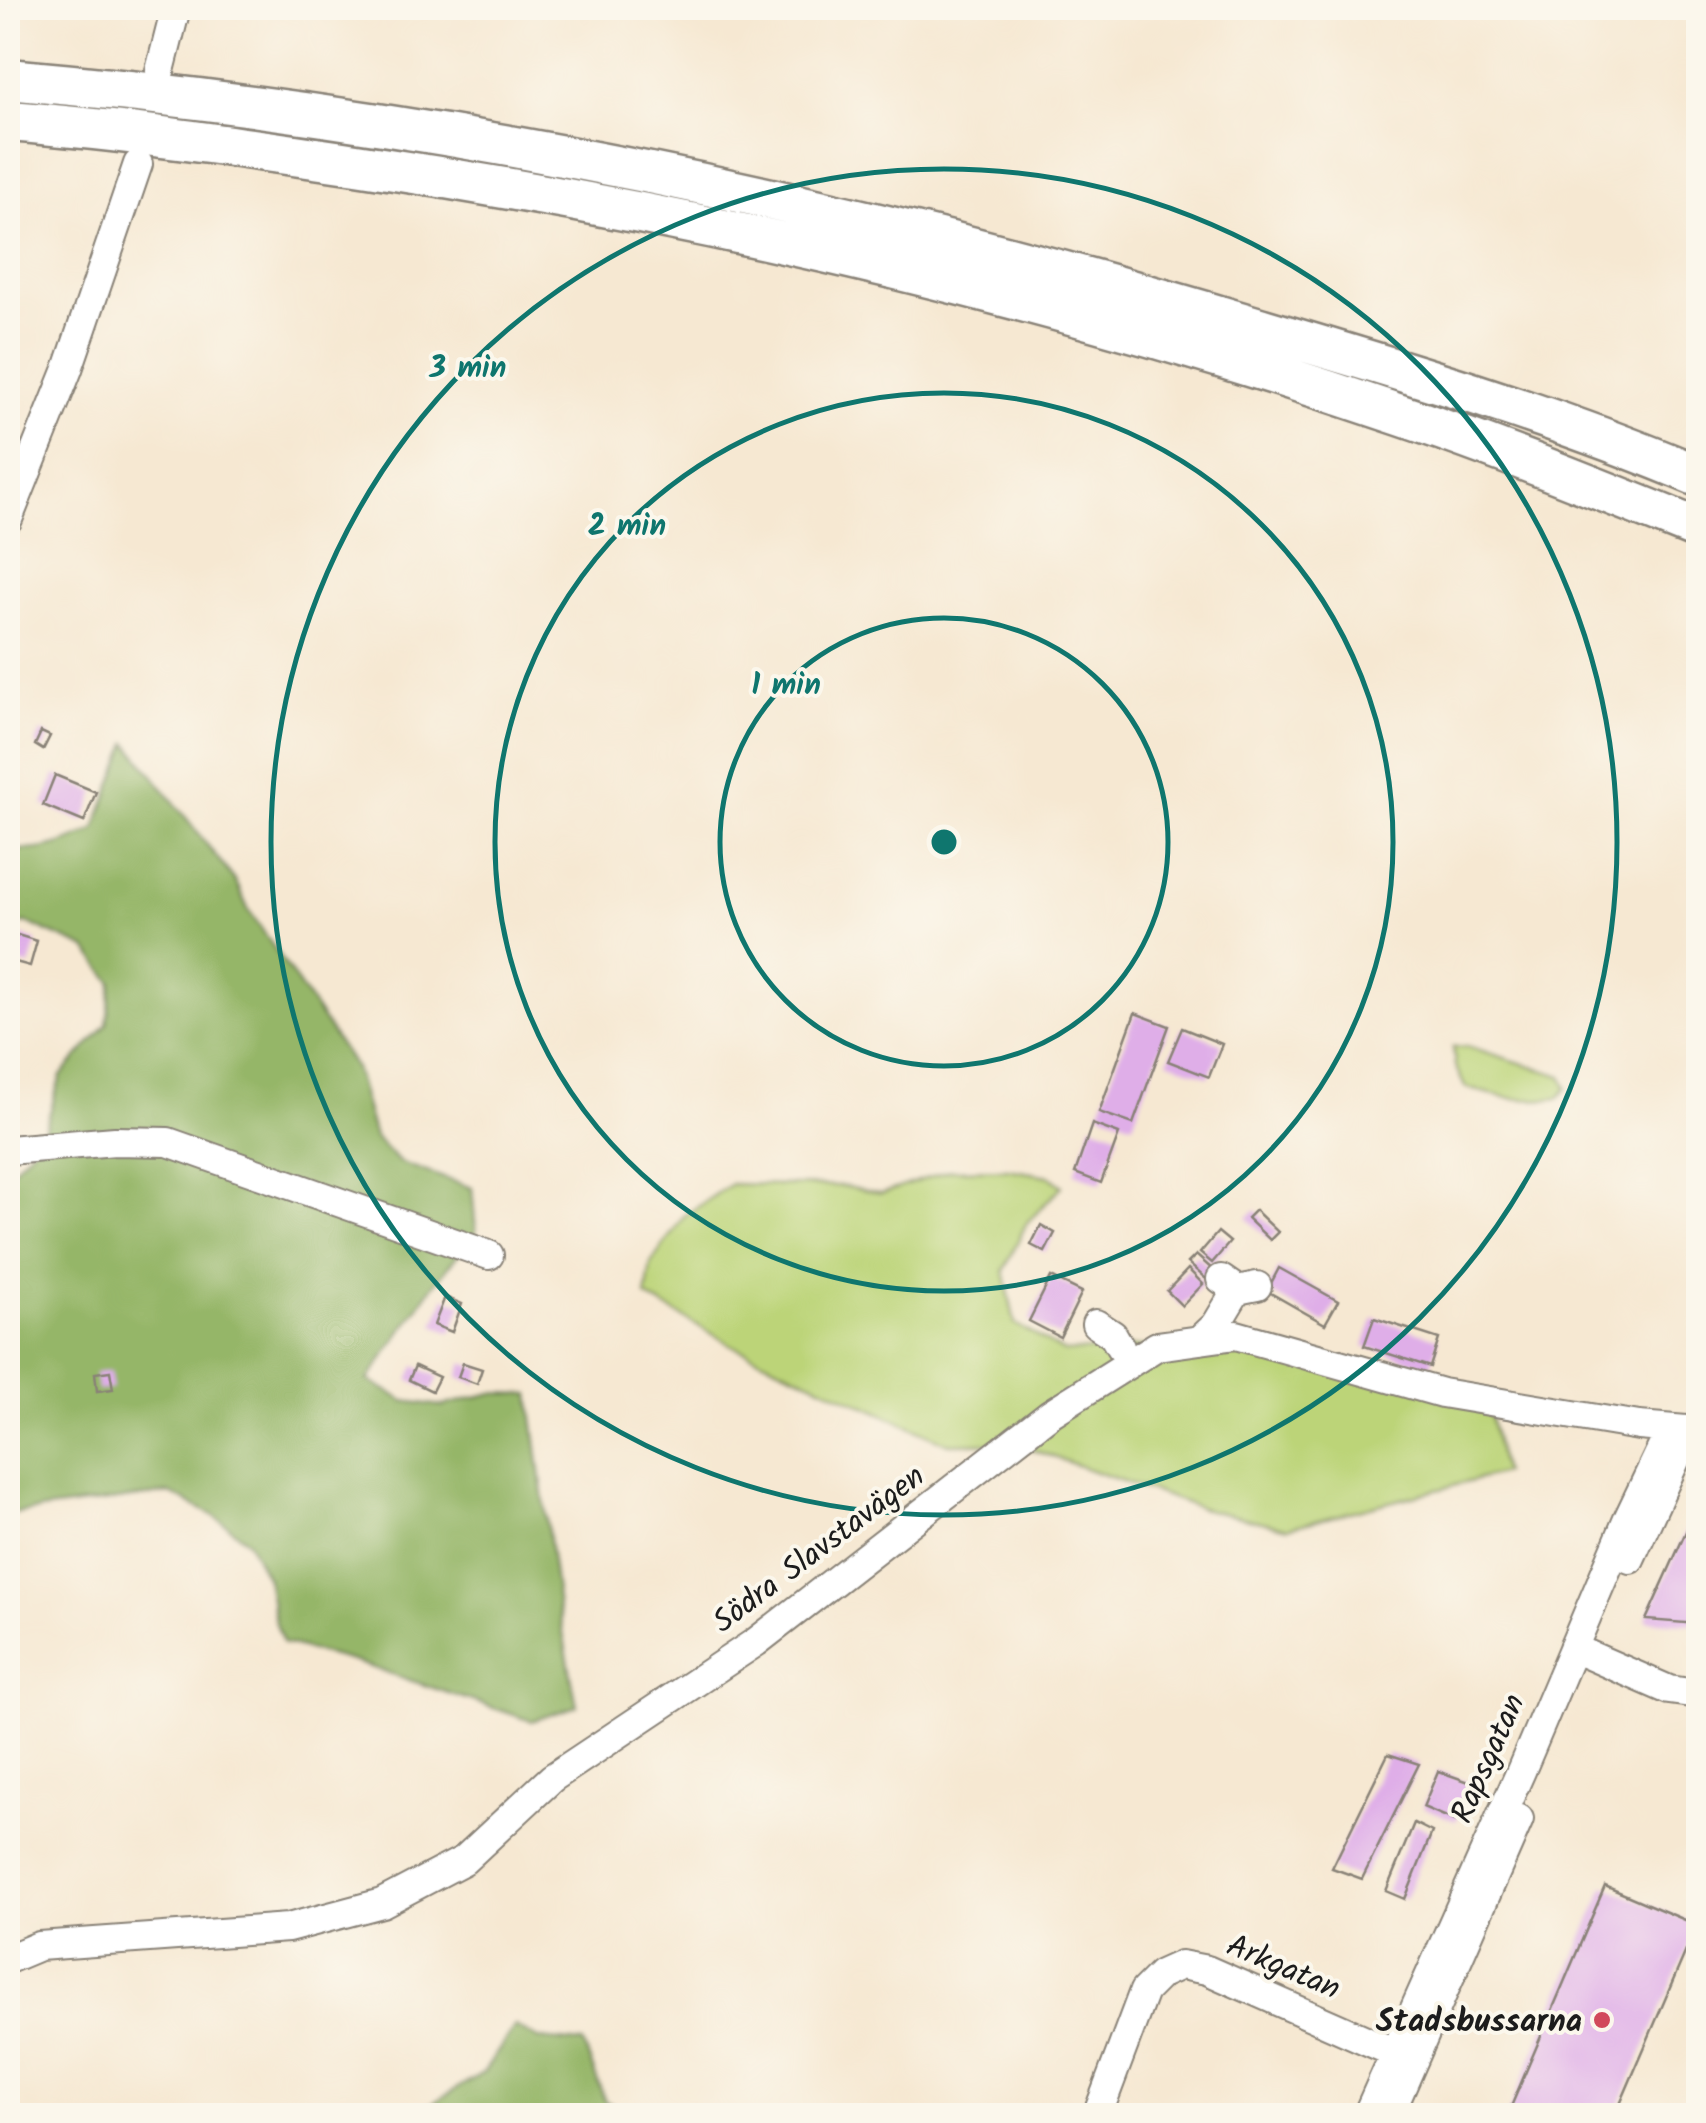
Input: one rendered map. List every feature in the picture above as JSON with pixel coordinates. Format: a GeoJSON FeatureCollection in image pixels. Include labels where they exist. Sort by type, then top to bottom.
{"type":"FeatureCollection","features":[{"type":"Feature","properties":{"kind":"highway"},"geometry":{"type":"LineString","coordinates":[[8,79],[262,107],[488,142],[721,187],[946,239],[1424,378],[1642,452],[1698,476]]}},
{"type":"Feature","properties":{"kind":"highway"},"geometry":{"type":"LineString","coordinates":[[8,120],[257,150],[488,184],[753,235],[1176,344],[1405,416],[1698,529]]}},
{"type":"Feature","properties":{"kind":"street"},"geometry":{"type":"LineString","coordinates":[[160,71],[176,8]]}},
{"type":"Feature","properties":{"kind":"street"},"geometry":{"type":"LineString","coordinates":[[8,519],[74,352],[138,164]]}},
{"type":"Feature","properties":{"kind":"street"},"geometry":{"type":"LineString","coordinates":[[8,1150],[115,1141],[168,1142],[489,1255]]}},
{"type":"Feature","properties":{"kind":"street"},"geometry":{"type":"LineString","coordinates":[[1200,1340],[1216,1325],[1238,1285]]}},
{"type":"Feature","properties":{"kind":"street"},"geometry":{"type":"LineString","coordinates":[[1096,1324],[1113,1335],[1120,1347]]}},
{"type":"Feature","properties":{"kind":"street","name":"Södra Slavstavägen"},"geometry":{"type":"LineString","coordinates":[[8,1959],[39,1946],[288,1928],[382,1903],[464,1860],[552,1778],[756,1642],[1051,1413],[1157,1346],[1236,1335],[1442,1393],[1686,1430]]}},
{"type":"Feature","properties":{"kind":"street","name":"Rapsgatan"},"geometry":{"type":"LineString","coordinates":[[1366,2116],[1404,2056],[1581,1652],[1686,1430]]}},
{"type":"Feature","properties":{"kind":"street"},"geometry":{"type":"LineString","coordinates":[[1581,1652],[1669,1690],[1698,1694]]}},
{"type":"Feature","properties":{"kind":"street","name":"Arkgatan"},"geometry":{"type":"LineString","coordinates":[[1098,2116],[1144,1990],[1161,1974],[1181,1965],[1207,1970],[1404,2056]]}},
{"type":"Feature","properties":{"kind":"street","name":"Rapsgatan"},"geometry":{"type":"LineString","coordinates":[[1389,2116],[1404,2056]]}},
{"type":"Feature","properties":{"kind":"green space"},"geometry":{"type":"Polygon","coordinates":[[[128,743],[236,882],[248,909],[355,1068],[374,1137],[399,1162],[472,1188],[476,1232],[432,1287],[368,1380],[405,1401],[442,1406],[492,1393],[530,1394],[558,1607],[577,1706],[532,1721],[352,1661],[283,1643],[267,1579],[247,1540],[214,1516],[170,1493],[8,1514],[8,1174],[42,1138],[61,1076],[107,1024],[112,982],[87,949],[28,923],[8,924],[8,848],[53,846],[95,829],[128,743]]]}},
{"type":"Feature","properties":{"kind":"green space"},"geometry":{"type":"Polygon","coordinates":[[[1467,1046],[1562,1076],[1567,1088],[1559,1098],[1535,1100],[1465,1087],[1455,1066],[1453,1047],[1467,1046]]]}},
{"type":"Feature","properties":{"kind":"green space"},"geometry":{"type":"Polygon","coordinates":[[[1008,1169],[1049,1176],[1062,1186],[1026,1224],[1004,1271],[1015,1324],[1064,1352],[1157,1346],[1236,1335],[1487,1401],[1503,1473],[1288,1528],[1200,1508],[1013,1443],[949,1444],[737,1348],[646,1296],[651,1263],[684,1216],[731,1184],[842,1186],[881,1194],[950,1170],[1008,1169]]]}},
{"type":"Feature","properties":{"kind":"green space"},"geometry":{"type":"Polygon","coordinates":[[[515,2026],[539,2039],[583,2043],[605,2101],[632,2115],[413,2115],[484,2072],[515,2026]]]}},
{"type":"Feature","properties":{"kind":"building"},"geometry":{"type":"Polygon","coordinates":[[[41,732],[50,736],[43,750],[35,745],[41,732]]]}},
{"type":"Feature","properties":{"kind":"building"},"geometry":{"type":"Polygon","coordinates":[[[55,775],[96,792],[84,822],[43,805],[55,775]]]}},
{"type":"Feature","properties":{"kind":"building"},"geometry":{"type":"Polygon","coordinates":[[[8,932],[37,941],[30,966],[8,960],[8,932]]]}},
{"type":"Feature","properties":{"kind":"building"},"geometry":{"type":"Polygon","coordinates":[[[1135,1013],[1169,1026],[1133,1124],[1099,1112],[1135,1013]]]}},
{"type":"Feature","properties":{"kind":"building"},"geometry":{"type":"Polygon","coordinates":[[[1182,1028],[1222,1044],[1209,1077],[1168,1061],[1182,1028]]]}},
{"type":"Feature","properties":{"kind":"building"},"geometry":{"type":"Polygon","coordinates":[[[1092,1124],[1119,1134],[1101,1183],[1075,1173],[1092,1124]]]}},
{"type":"Feature","properties":{"kind":"building"},"geometry":{"type":"Polygon","coordinates":[[[1255,1210],[1278,1232],[1270,1240],[1247,1218],[1255,1210]]]}},
{"type":"Feature","properties":{"kind":"building"},"geometry":{"type":"Polygon","coordinates":[[[1041,1225],[1055,1233],[1045,1252],[1031,1245],[1041,1225]]]}},
{"type":"Feature","properties":{"kind":"building"},"geometry":{"type":"Polygon","coordinates":[[[1218,1232],[1230,1242],[1212,1263],[1200,1253],[1218,1232]]]}},
{"type":"Feature","properties":{"kind":"building"},"geometry":{"type":"Polygon","coordinates":[[[1196,1255],[1213,1270],[1206,1279],[1188,1263],[1196,1255]]]}},
{"type":"Feature","properties":{"kind":"building"},"geometry":{"type":"Polygon","coordinates":[[[1279,1268],[1338,1301],[1325,1324],[1267,1291],[1279,1268]]]}},
{"type":"Feature","properties":{"kind":"building"},"geometry":{"type":"Polygon","coordinates":[[[1188,1269],[1203,1284],[1182,1306],[1167,1291],[1188,1269]]]}},
{"type":"Feature","properties":{"kind":"building"},"geometry":{"type":"Polygon","coordinates":[[[1051,1277],[1082,1292],[1060,1337],[1029,1321],[1051,1277]]]}},
{"type":"Feature","properties":{"kind":"building"},"geometry":{"type":"Polygon","coordinates":[[[445,1297],[462,1304],[452,1332],[434,1325],[445,1297]]]}},
{"type":"Feature","properties":{"kind":"building"},"geometry":{"type":"Polygon","coordinates":[[[1374,1318],[1439,1339],[1430,1367],[1364,1346],[1374,1318]]]}},
{"type":"Feature","properties":{"kind":"building"},"geometry":{"type":"Polygon","coordinates":[[[463,1363],[482,1369],[477,1384],[458,1377],[463,1363]]]}},
{"type":"Feature","properties":{"kind":"building"},"geometry":{"type":"Polygon","coordinates":[[[415,1366],[439,1377],[432,1391],[409,1380],[415,1366]]]}},
{"type":"Feature","properties":{"kind":"building"},"geometry":{"type":"Polygon","coordinates":[[[110,1371],[113,1389],[97,1391],[95,1373],[110,1371]]]}},
{"type":"Feature","properties":{"kind":"building"},"geometry":{"type":"Polygon","coordinates":[[[1698,1505],[1698,1624],[1646,1620],[1698,1505]]]}},
{"type":"Feature","properties":{"kind":"building"},"geometry":{"type":"Polygon","coordinates":[[[1388,1754],[1419,1764],[1362,1879],[1332,1868],[1388,1754]]]}},
{"type":"Feature","properties":{"kind":"building"},"geometry":{"type":"Polygon","coordinates":[[[1438,1771],[1472,1783],[1456,1821],[1423,1807],[1438,1771]]]}},
{"type":"Feature","properties":{"kind":"building"},"geometry":{"type":"Polygon","coordinates":[[[1414,1823],[1432,1832],[1405,1899],[1386,1891],[1414,1823]]]}},
{"type":"Feature","properties":{"kind":"building","name":"Stadsbussarna"},"geometry":{"type":"Polygon","coordinates":[[[1605,1886],[1697,1925],[1615,2116],[1507,2116],[1605,1886]]]}},
{"type":"Feature","properties":{"kind":"place","name":"Stadsbussarna"},"geometry":{"type":"Point","coordinates":[1602,2020]}}]}
